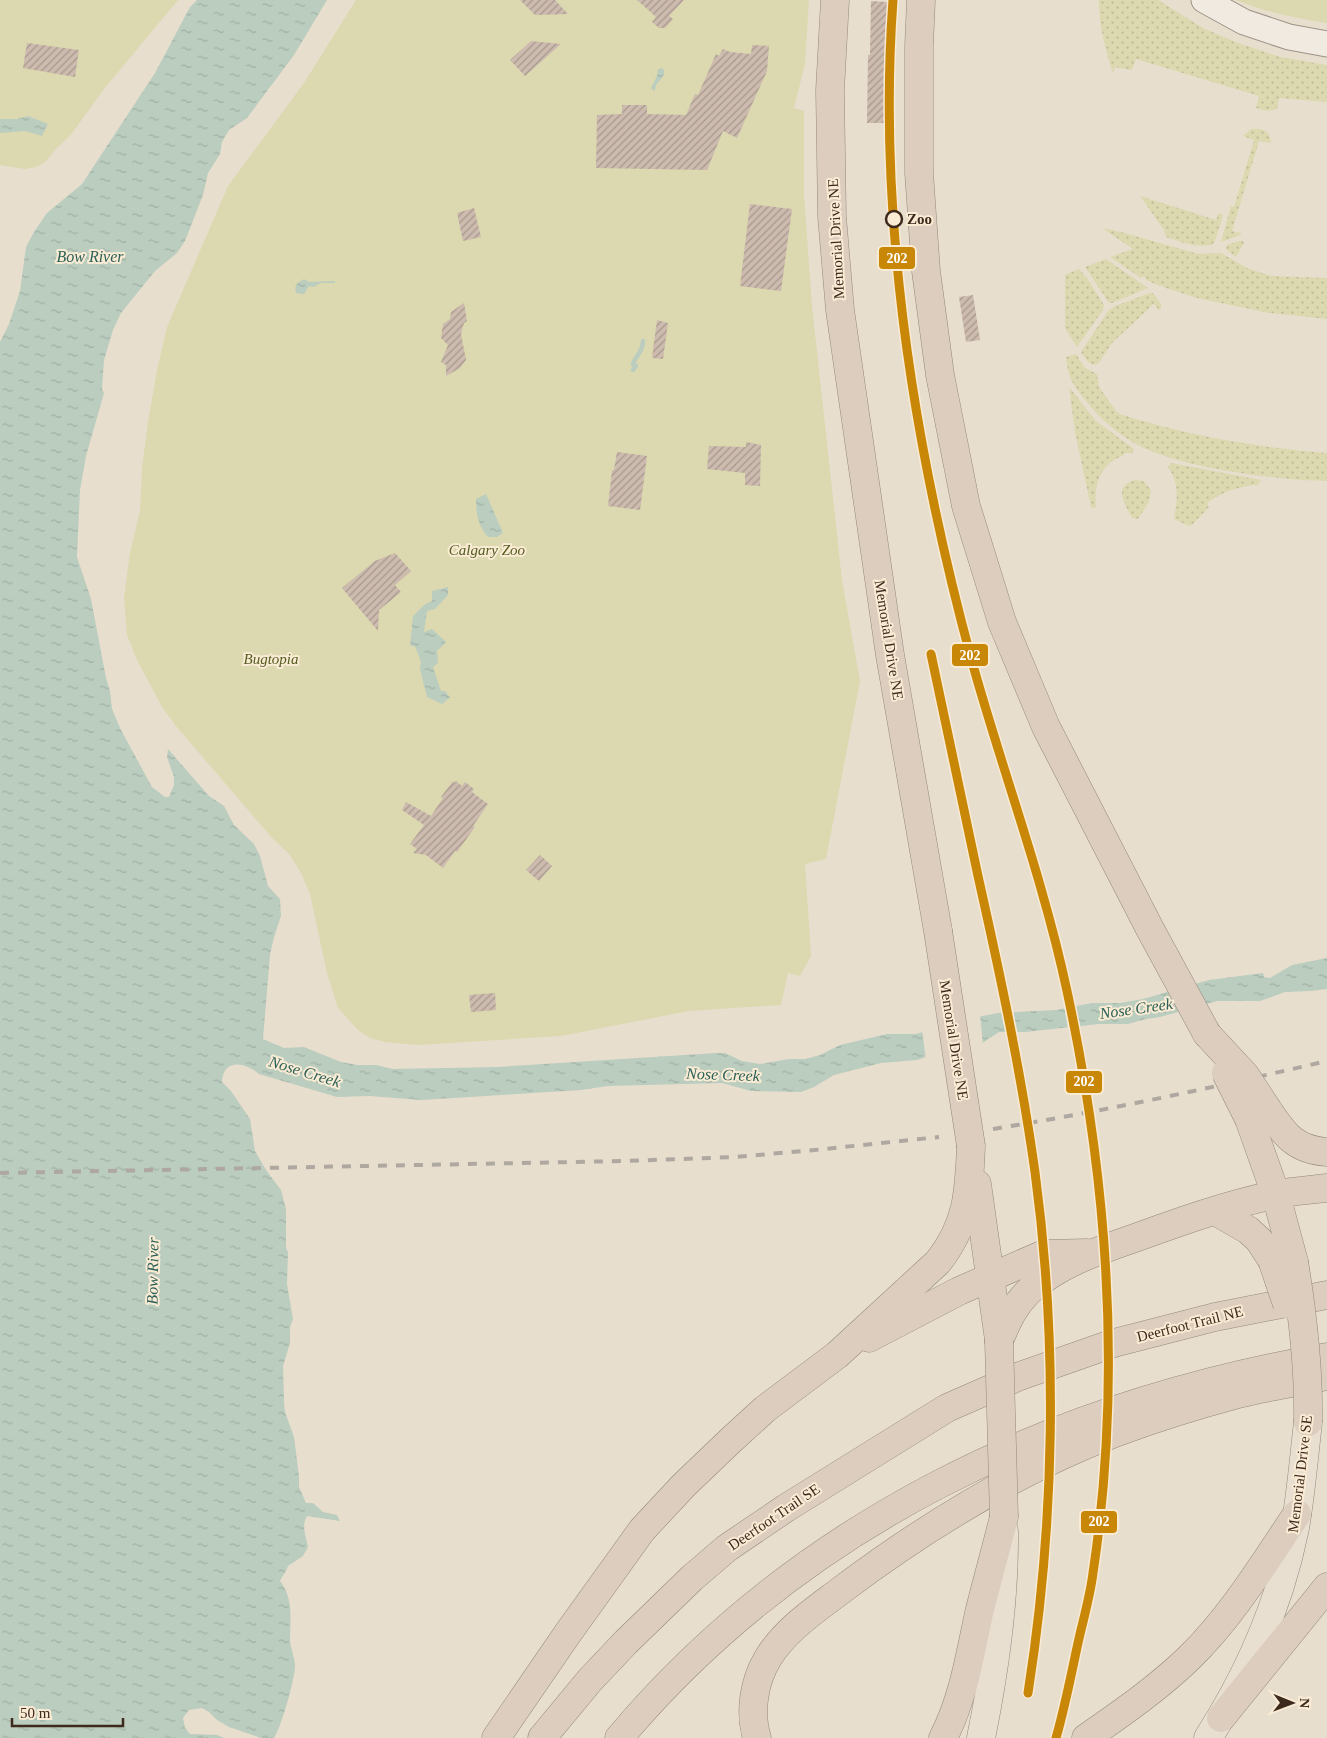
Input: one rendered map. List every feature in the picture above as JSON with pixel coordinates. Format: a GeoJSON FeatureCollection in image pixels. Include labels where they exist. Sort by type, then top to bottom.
{"type":"FeatureCollection","features":[{"type":"Feature","properties":{"kind":"highway","name":"Memorial Drive NE"},"geometry":{"type":"LineString","coordinates":[[835,0],[830,90],[832,217],[840,310],[890,656],[938,931],[991,1276]]}},
{"type":"Feature","properties":{"kind":"highway"},"geometry":{"type":"LineString","coordinates":[[921,0],[919,46],[920,172],[926,271],[940,375],[966,506],[1002,622],[1046,727],[1150,929],[1207,1034],[1245,1075],[1258,1114],[1276,1194]]}},
{"type":"Feature","properties":{"kind":"highway"},"geometry":{"type":"LineString","coordinates":[[1258,1114],[1299,1146],[1327,1152]]}},
{"type":"Feature","properties":{"kind":"highway"},"geometry":{"type":"LineString","coordinates":[[496,1738],[642,1530],[691,1479],[766,1409],[837,1355],[938,1262],[950,1246],[964,1214],[969,1184],[971,1146]]}},
{"type":"Feature","properties":{"kind":"highway"},"geometry":{"type":"LineString","coordinates":[[999,1341],[1013,1310],[1028,1292],[1045,1278],[1094,1253],[1215,1210],[1276,1194],[1327,1188]]}},
{"type":"Feature","properties":{"kind":"highway","name":"Memorial Drive SE"},"geometry":{"type":"LineString","coordinates":[[1276,1194],[1283,1261],[1317,1355],[1308,1422]]}},
{"type":"Feature","properties":{"kind":"highway"},"geometry":{"type":"LineString","coordinates":[[1215,1210],[1248,1230],[1283,1261]]}},
{"type":"Feature","properties":{"kind":"highway"},"geometry":{"type":"LineString","coordinates":[[837,1355],[920,1310],[991,1276],[1044,1254],[1094,1253]]}},
{"type":"Feature","properties":{"kind":"highway"},"geometry":{"type":"LineString","coordinates":[[943,1738],[955,1708],[969,1661],[1004,1517],[999,1341],[991,1276]]}},
{"type":"Feature","properties":{"kind":"highway","name":"Deerfoot Trail NE"},"geometry":{"type":"LineString","coordinates":[[1055,1362],[1114,1343],[1215,1317],[1327,1295]]}},
{"type":"Feature","properties":{"kind":"highway"},"geometry":{"type":"LineString","coordinates":[[620,1738],[677,1675],[730,1626],[771,1592],[806,1565],[912,1497],[975,1465],[1078,1422],[1121,1407],[1317,1355]]}},
{"type":"Feature","properties":{"kind":"highway","name":"Deerfoot Trail SE"},"geometry":{"type":"LineString","coordinates":[[542,1738],[590,1680],[626,1642],[692,1578],[727,1548],[786,1508],[947,1408],[1055,1362]]}},
{"type":"Feature","properties":{"kind":"highway"},"geometry":{"type":"LineString","coordinates":[[757,1738],[753,1708],[755,1692],[768,1658],[790,1632],[887,1555],[962,1508],[1036,1467],[1116,1433],[1239,1394],[1327,1376]]}},
{"type":"Feature","properties":{"kind":"highway"},"geometry":{"type":"LineString","coordinates":[[1086,1738],[1130,1708],[1190,1658],[1218,1626],[1297,1514]]}},
{"type":"Feature","properties":{"kind":"highway"},"geometry":{"type":"LineString","coordinates":[[1215,1728],[1327,1587]]}},
{"type":"Feature","properties":{"kind":"main road","name":"Memorial Drive SE"},"geometry":{"type":"LineString","coordinates":[[1215,1728],[1252,1658],[1271,1616],[1297,1514],[1308,1422]]}},
{"type":"Feature","properties":{"kind":"main road"},"geometry":{"type":"LineString","coordinates":[[981,1738],[999,1637],[1005,1568],[1004,1517]]}},
{"type":"Feature","properties":{"kind":"street"},"geometry":{"type":"LineString","coordinates":[[1204,0],[1244,22],[1289,37],[1327,44]]}},
{"type":"Feature","properties":{"kind":"green space"},"geometry":{"type":"Polygon","coordinates":[[[0,0],[178,0],[104,89],[70,136],[44,163],[25,169],[0,165],[0,0]]]}},
{"type":"Feature","properties":{"kind":"green space","name":"Calgary Zoo"},"geometry":{"type":"Polygon","coordinates":[[[356,0],[809,0],[805,64],[794,108],[804,111],[804,194],[812,306],[842,580],[860,681],[826,859],[805,864],[811,956],[800,976],[788,973],[781,1005],[689,1011],[561,1036],[418,1045],[385,1042],[370,1038],[358,1030],[338,1008],[327,973],[310,894],[301,873],[289,854],[272,838],[176,726],[162,707],[137,660],[127,635],[124,598],[130,553],[140,511],[142,468],[148,422],[167,327],[228,186],[304,83],[356,0]]]}},
{"type":"Feature","properties":{"kind":"green space"},"geometry":{"type":"Polygon","coordinates":[[[1099,0],[1158,0],[1203,28],[1238,43],[1280,57],[1327,65],[1327,102],[1279,98],[1277,109],[1267,111],[1256,108],[1259,96],[1136,59],[1132,70],[1115,67],[1113,73],[1103,37],[1099,0]]]}},
{"type":"Feature","properties":{"kind":"green space"},"geometry":{"type":"Polygon","coordinates":[[[1236,0],[1327,0],[1327,23],[1281,14],[1236,0]]]}},
{"type":"Feature","properties":{"kind":"green space"},"geometry":{"type":"Polygon","coordinates":[[[1251,129],[1265,131],[1269,135],[1271,143],[1259,141],[1232,231],[1241,233],[1241,235],[1221,242],[1231,206],[1234,207],[1254,140],[1243,136],[1251,129]]]}},
{"type":"Feature","properties":{"kind":"green space"},"geometry":{"type":"Polygon","coordinates":[[[1140,196],[1216,220],[1219,213],[1223,215],[1215,241],[1212,245],[1200,246],[1166,237],[1164,230],[1140,196]]]}},
{"type":"Feature","properties":{"kind":"green space"},"geometry":{"type":"Polygon","coordinates":[[[1102,228],[1198,254],[1221,253],[1247,268],[1271,276],[1327,278],[1327,319],[1269,313],[1197,298],[1160,286],[1146,280],[1142,276],[1141,278],[1110,257],[1133,249],[1102,228]]]}},
{"type":"Feature","properties":{"kind":"green space"},"geometry":{"type":"Polygon","coordinates":[[[1239,241],[1244,243],[1236,257],[1226,249],[1227,245],[1239,241]]]}},
{"type":"Feature","properties":{"kind":"green space"},"geometry":{"type":"Polygon","coordinates":[[[1106,259],[1148,288],[1109,303],[1085,267],[1106,259]]]}},
{"type":"Feature","properties":{"kind":"green space"},"geometry":{"type":"Polygon","coordinates":[[[1079,269],[1104,305],[1103,310],[1077,347],[1065,328],[1065,275],[1079,269]]]}},
{"type":"Feature","properties":{"kind":"green space"},"geometry":{"type":"Polygon","coordinates":[[[1153,293],[1161,304],[1161,309],[1159,310],[1154,304],[1112,343],[1098,364],[1093,365],[1088,362],[1081,352],[1108,311],[1115,306],[1153,293]]]}},
{"type":"Feature","properties":{"kind":"green space"},"geometry":{"type":"Polygon","coordinates":[[[1076,354],[1085,368],[1097,374],[1099,387],[1120,414],[1171,429],[1222,440],[1327,453],[1327,481],[1255,475],[1201,466],[1153,452],[1134,443],[1102,419],[1074,386],[1068,370],[1066,357],[1076,354]]]}},
{"type":"Feature","properties":{"kind":"green space"},"geometry":{"type":"Polygon","coordinates":[[[1069,387],[1096,421],[1134,449],[1132,453],[1124,453],[1124,455],[1104,469],[1100,475],[1096,490],[1096,507],[1093,508],[1091,507],[1075,432],[1069,387]]]}},
{"type":"Feature","properties":{"kind":"green space"},"geometry":{"type":"Polygon","coordinates":[[[1171,463],[1261,480],[1258,485],[1237,488],[1213,499],[1207,503],[1209,507],[1189,526],[1174,519],[1177,492],[1172,473],[1168,467],[1171,463]]]}},
{"type":"Feature","properties":{"kind":"green space"},"geometry":{"type":"Polygon","coordinates":[[[1134,480],[1144,481],[1151,490],[1149,502],[1138,519],[1132,518],[1122,497],[1124,487],[1127,483],[1134,480]]]}},
{"type":"Feature","properties":{"kind":"water"},"geometry":{"type":"Polygon","coordinates":[[[197,0],[327,0],[294,55],[247,118],[229,130],[222,142],[220,154],[208,173],[203,195],[185,241],[177,253],[155,271],[121,313],[113,330],[104,360],[102,389],[104,393],[86,456],[80,490],[77,557],[91,599],[112,709],[121,730],[152,787],[165,797],[169,797],[174,785],[174,777],[167,757],[168,749],[209,796],[224,806],[234,825],[254,844],[260,856],[268,886],[280,899],[281,916],[270,955],[263,1039],[284,1048],[304,1047],[341,1062],[357,1065],[376,1065],[393,1069],[498,1067],[716,1053],[725,1053],[742,1061],[760,1064],[789,1059],[805,1059],[820,1055],[840,1045],[887,1034],[916,1034],[968,1019],[998,1013],[1056,1010],[1092,1003],[1120,1003],[1143,999],[1209,980],[1263,973],[1264,977],[1270,978],[1292,965],[1327,958],[1327,989],[1285,992],[1260,1001],[1217,1001],[1128,1024],[1099,1024],[1025,1032],[999,1032],[975,1048],[917,1060],[881,1063],[834,1075],[814,1087],[801,1092],[751,1091],[722,1083],[608,1086],[581,1090],[421,1100],[370,1096],[337,1097],[259,1074],[241,1065],[230,1066],[223,1074],[222,1082],[231,1091],[250,1119],[255,1151],[281,1190],[286,1209],[287,1284],[293,1319],[290,1327],[290,1343],[283,1366],[284,1402],[285,1412],[294,1437],[299,1487],[306,1503],[313,1503],[323,1512],[337,1515],[340,1521],[307,1516],[304,1528],[308,1547],[303,1556],[288,1566],[280,1581],[289,1602],[291,1618],[290,1641],[295,1664],[291,1690],[284,1713],[274,1738],[0,1738],[0,342],[9,324],[20,291],[26,247],[34,232],[47,213],[82,184],[155,73],[190,7],[197,0]]]}},
{"type":"Feature","properties":{"kind":"water"},"geometry":{"type":"Polygon","coordinates":[[[662,68],[664,75],[654,91],[651,88],[658,69],[662,68]]]}},
{"type":"Feature","properties":{"kind":"water"},"geometry":{"type":"Polygon","coordinates":[[[28,116],[48,124],[42,136],[25,131],[0,133],[0,119],[17,119],[28,116]]]}},
{"type":"Feature","properties":{"kind":"water"},"geometry":{"type":"Polygon","coordinates":[[[304,279],[309,282],[335,281],[335,283],[321,283],[314,287],[309,286],[304,294],[296,293],[295,288],[297,284],[304,279]]]}},
{"type":"Feature","properties":{"kind":"water"},"geometry":{"type":"Polygon","coordinates":[[[486,494],[503,533],[497,537],[488,537],[478,519],[476,499],[486,494]]]}},
{"type":"Feature","properties":{"kind":"water"},"geometry":{"type":"Polygon","coordinates":[[[448,587],[448,595],[435,609],[427,611],[424,632],[432,629],[446,642],[437,651],[438,663],[433,667],[441,691],[445,691],[450,697],[442,704],[427,697],[420,669],[421,662],[415,646],[410,646],[413,616],[424,605],[432,601],[432,591],[448,587]]]}},
{"type":"Feature","properties":{"kind":"pier"},"geometry":{"type":"Polygon","coordinates":[[[1075,1004],[1080,1029],[1068,1030],[1064,1006],[1075,1004]]]}},
{"type":"Feature","properties":{"kind":"pier"},"geometry":{"type":"Polygon","coordinates":[[[1001,1010],[1013,1010],[1018,1035],[1006,1035],[1001,1010]]]}},
{"type":"Feature","properties":{"kind":"pier"},"geometry":{"type":"Polygon","coordinates":[[[980,1014],[983,1045],[962,1055],[926,1060],[922,1030],[980,1014]]]}},
{"type":"Feature","properties":{"kind":"pier"},"geometry":{"type":"Polygon","coordinates":[[[202,1708],[229,1727],[261,1738],[224,1738],[217,1735],[190,1734],[185,1728],[183,1718],[189,1710],[202,1708]]]}},
{"type":"Feature","properties":{"kind":"building"},"geometry":{"type":"Polygon","coordinates":[[[520,0],[555,0],[568,14],[535,15],[520,0]]]}},
{"type":"Feature","properties":{"kind":"building"},"geometry":{"type":"Polygon","coordinates":[[[637,0],[684,0],[669,16],[673,19],[665,28],[659,28],[652,22],[656,17],[637,0]]]}},
{"type":"Feature","properties":{"kind":"building"},"geometry":{"type":"Polygon","coordinates":[[[871,1],[887,2],[886,123],[867,123],[871,1]]]}},
{"type":"Feature","properties":{"kind":"building"},"geometry":{"type":"Polygon","coordinates":[[[531,41],[561,44],[525,76],[510,60],[531,41]]]}},
{"type":"Feature","properties":{"kind":"building"},"geometry":{"type":"Polygon","coordinates":[[[27,43],[79,50],[75,77],[23,68],[27,43]]]}},
{"type":"Feature","properties":{"kind":"building"},"geometry":{"type":"Polygon","coordinates":[[[752,45],[769,46],[767,71],[737,138],[723,131],[707,170],[596,168],[597,115],[622,114],[622,105],[647,105],[647,114],[686,115],[695,94],[698,95],[716,54],[719,56],[723,49],[730,52],[751,54],[752,45]]]}},
{"type":"Feature","properties":{"kind":"building"},"geometry":{"type":"Polygon","coordinates":[[[750,204],[792,209],[781,291],[740,286],[750,204]]]}},
{"type":"Feature","properties":{"kind":"building"},"geometry":{"type":"Polygon","coordinates":[[[474,208],[481,237],[463,241],[457,213],[474,208]]]}},
{"type":"Feature","properties":{"kind":"building"},"geometry":{"type":"Polygon","coordinates":[[[973,295],[980,340],[966,342],[959,297],[973,295]]]}},
{"type":"Feature","properties":{"kind":"building"},"geometry":{"type":"Polygon","coordinates":[[[464,303],[467,321],[464,323],[461,334],[466,360],[460,368],[446,376],[446,365],[441,362],[448,345],[441,338],[443,324],[450,319],[451,312],[464,303]]]}},
{"type":"Feature","properties":{"kind":"building"},"geometry":{"type":"Polygon","coordinates":[[[657,320],[668,323],[663,359],[652,358],[657,320]]]}},
{"type":"Feature","properties":{"kind":"building"},"geometry":{"type":"Polygon","coordinates":[[[746,442],[761,445],[760,486],[745,485],[745,473],[707,469],[709,446],[746,447],[746,442]]]}},
{"type":"Feature","properties":{"kind":"building"},"geometry":{"type":"Polygon","coordinates":[[[617,452],[647,456],[640,510],[608,506],[612,470],[614,470],[617,452]]]}},
{"type":"Feature","properties":{"kind":"building"},"geometry":{"type":"Polygon","coordinates":[[[395,553],[411,571],[395,585],[401,592],[379,610],[378,631],[342,588],[375,561],[395,553]]]}},
{"type":"Feature","properties":{"kind":"building"},"geometry":{"type":"Polygon","coordinates":[[[453,781],[462,786],[465,782],[474,789],[472,792],[488,804],[473,826],[475,827],[443,868],[426,855],[413,853],[417,849],[410,844],[424,825],[402,810],[406,802],[431,816],[443,798],[441,797],[453,781]]]}},
{"type":"Feature","properties":{"kind":"building"},"geometry":{"type":"Polygon","coordinates":[[[540,855],[552,866],[539,881],[526,870],[540,855]]]}},
{"type":"Feature","properties":{"kind":"building"},"geometry":{"type":"Polygon","coordinates":[[[495,993],[496,1010],[471,1012],[469,995],[495,993]]]}},
{"type":"Feature","properties":{"kind":"waterway"},"geometry":{"type":"LineString","coordinates":[[633,370],[636,366],[633,365],[634,362],[642,349],[643,341]]}},
{"type":"Feature","properties":{"kind":"railway"},"geometry":{"type":"LineString","coordinates":[[993,1129],[1160,1098],[1327,1061]]}},
{"type":"Feature","properties":{"kind":"railway"},"geometry":{"type":"LineString","coordinates":[[0,1173],[626,1161],[735,1157],[939,1137]]}},
{"type":"Feature","properties":{"kind":"transit line","name":"202"},"geometry":{"type":"LineString","coordinates":[[893,0],[889,82],[890,166],[896,249],[917,415],[933,497],[971,658],[1046,907],[1067,991],[1081,1063],[1101,1208],[1108,1354],[1107,1428],[1102,1500],[1090,1591],[1056,1738]]}},
{"type":"Feature","properties":{"kind":"transit line","name":"202"},"geometry":{"type":"LineString","coordinates":[[931,654],[1017,1060],[1035,1172],[1042,1236],[1050,1367],[1048,1498],[1044,1564],[1028,1693]]}},
{"type":"Feature","properties":{"kind":"place","name":"Zoo"},"geometry":{"type":"Point","coordinates":[894,219]}},
{"type":"Feature","properties":{"kind":"water label","name":"Bow River"},"geometry":{"type":"Point","coordinates":[90,256]}},
{"type":"Feature","properties":{"kind":"water label","name":"Nose Creek"},"geometry":{"type":"Point","coordinates":[1136,1008]}},
{"type":"Feature","properties":{"kind":"water label","name":"Nose Creek"},"geometry":{"type":"Point","coordinates":[305,1071]}},
{"type":"Feature","properties":{"kind":"water label","name":"Nose Creek"},"geometry":{"type":"Point","coordinates":[723,1074]}},
{"type":"Feature","properties":{"kind":"water label","name":"Bow River"},"geometry":{"type":"Point","coordinates":[152,1271]}},
{"type":"Feature","properties":{"kind":"park label","name":"Bugtopia"},"geometry":{"type":"Point","coordinates":[271,659]}}]}
